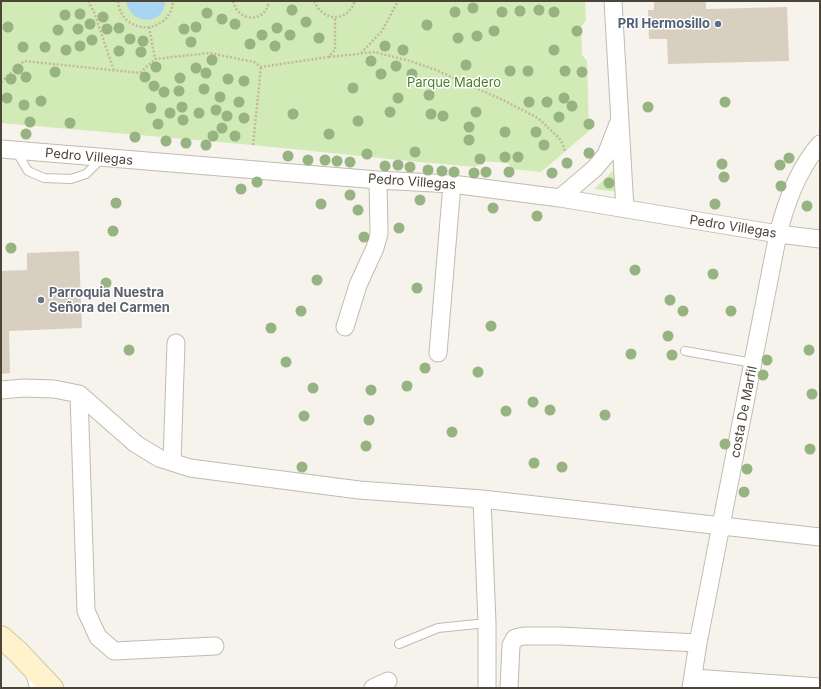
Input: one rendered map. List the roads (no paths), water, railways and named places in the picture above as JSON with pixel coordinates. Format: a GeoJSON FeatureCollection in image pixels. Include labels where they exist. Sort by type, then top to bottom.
{"type":"FeatureCollection","features":[{"type":"Feature","properties":{"kind":"street"},"geometry":{"type":"LineString","coordinates":[[613,1],[625,209]]}},
{"type":"Feature","properties":{"kind":"street"},"geometry":{"type":"LineString","coordinates":[[560,198],[594,169],[606,155],[620,118]]}},
{"type":"Feature","properties":{"kind":"street","name":"costa De Marfil"},"geometry":{"type":"LineString","coordinates":[[692,683],[698,643],[778,234],[784,210],[796,182],[809,157],[820,144]]}},
{"type":"Feature","properties":{"kind":"street","name":"Pedro Villegas"},"geometry":{"type":"LineString","coordinates":[[8,150],[378,180],[452,184],[560,198],[778,234],[820,239]]}},
{"type":"Feature","properties":{"kind":"street"},"geometry":{"type":"LineString","coordinates":[[345,327],[358,285],[375,248],[379,234],[378,180]]}},
{"type":"Feature","properties":{"kind":"street"},"geometry":{"type":"LineString","coordinates":[[438,353],[452,184]]}},
{"type":"Feature","properties":{"kind":"street"},"geometry":{"type":"LineString","coordinates":[[172,462],[176,343]]}},
{"type":"Feature","properties":{"kind":"street"},"geometry":{"type":"LineString","coordinates":[[1,390],[24,388],[54,389],[79,394],[136,444],[159,458],[190,468],[359,490],[482,499],[820,536]]}},
{"type":"Feature","properties":{"kind":"street"},"geometry":{"type":"LineString","coordinates":[[79,394],[86,611],[98,637],[114,651],[215,646]]}},
{"type":"Feature","properties":{"kind":"street"},"geometry":{"type":"LineString","coordinates":[[482,499],[487,623],[487,688]]}},
{"type":"Feature","properties":{"kind":"street"},"geometry":{"type":"LineString","coordinates":[[509,688],[511,645],[515,638],[524,636],[560,636],[698,643]]}},
{"type":"Feature","properties":{"kind":"street"},"geometry":{"type":"LineString","coordinates":[[1,637],[27,660],[52,688]]}},
{"type":"Feature","properties":{"kind":"street"},"geometry":{"type":"LineString","coordinates":[[692,683],[820,687]]}},
{"type":"Feature","properties":{"kind":"lane"},"geometry":{"type":"LineString","coordinates":[[8,150],[28,171],[44,178],[71,179],[86,174],[102,158]]}},
{"type":"Feature","properties":{"kind":"lane"},"geometry":{"type":"LineString","coordinates":[[686,351],[753,363]]}},
{"type":"Feature","properties":{"kind":"lane"},"geometry":{"type":"LineString","coordinates":[[399,644],[438,628],[487,623]]}},
{"type":"Feature","properties":{"kind":"lane"},"geometry":{"type":"LineString","coordinates":[[27,660],[34,688]]}},
{"type":"Feature","properties":{"kind":"water"},"geometry":{"type":"Polygon","coordinates":[[[126,1],[165,1],[164,9],[160,15],[147,20],[141,19],[134,15],[129,9],[126,1]]]}},
{"type":"Feature","properties":{"kind":"place","name":"PRI Hermosillo"},"geometry":{"type":"Point","coordinates":[718,24]}},
{"type":"Feature","properties":{"kind":"place","name":"Parroquia Nuestra Señora del Carmen"},"geometry":{"type":"Point","coordinates":[41,300]}},
{"type":"Feature","properties":{"kind":"park label","name":"Parque Madero"},"geometry":{"type":"Point","coordinates":[454,83]}}]}
